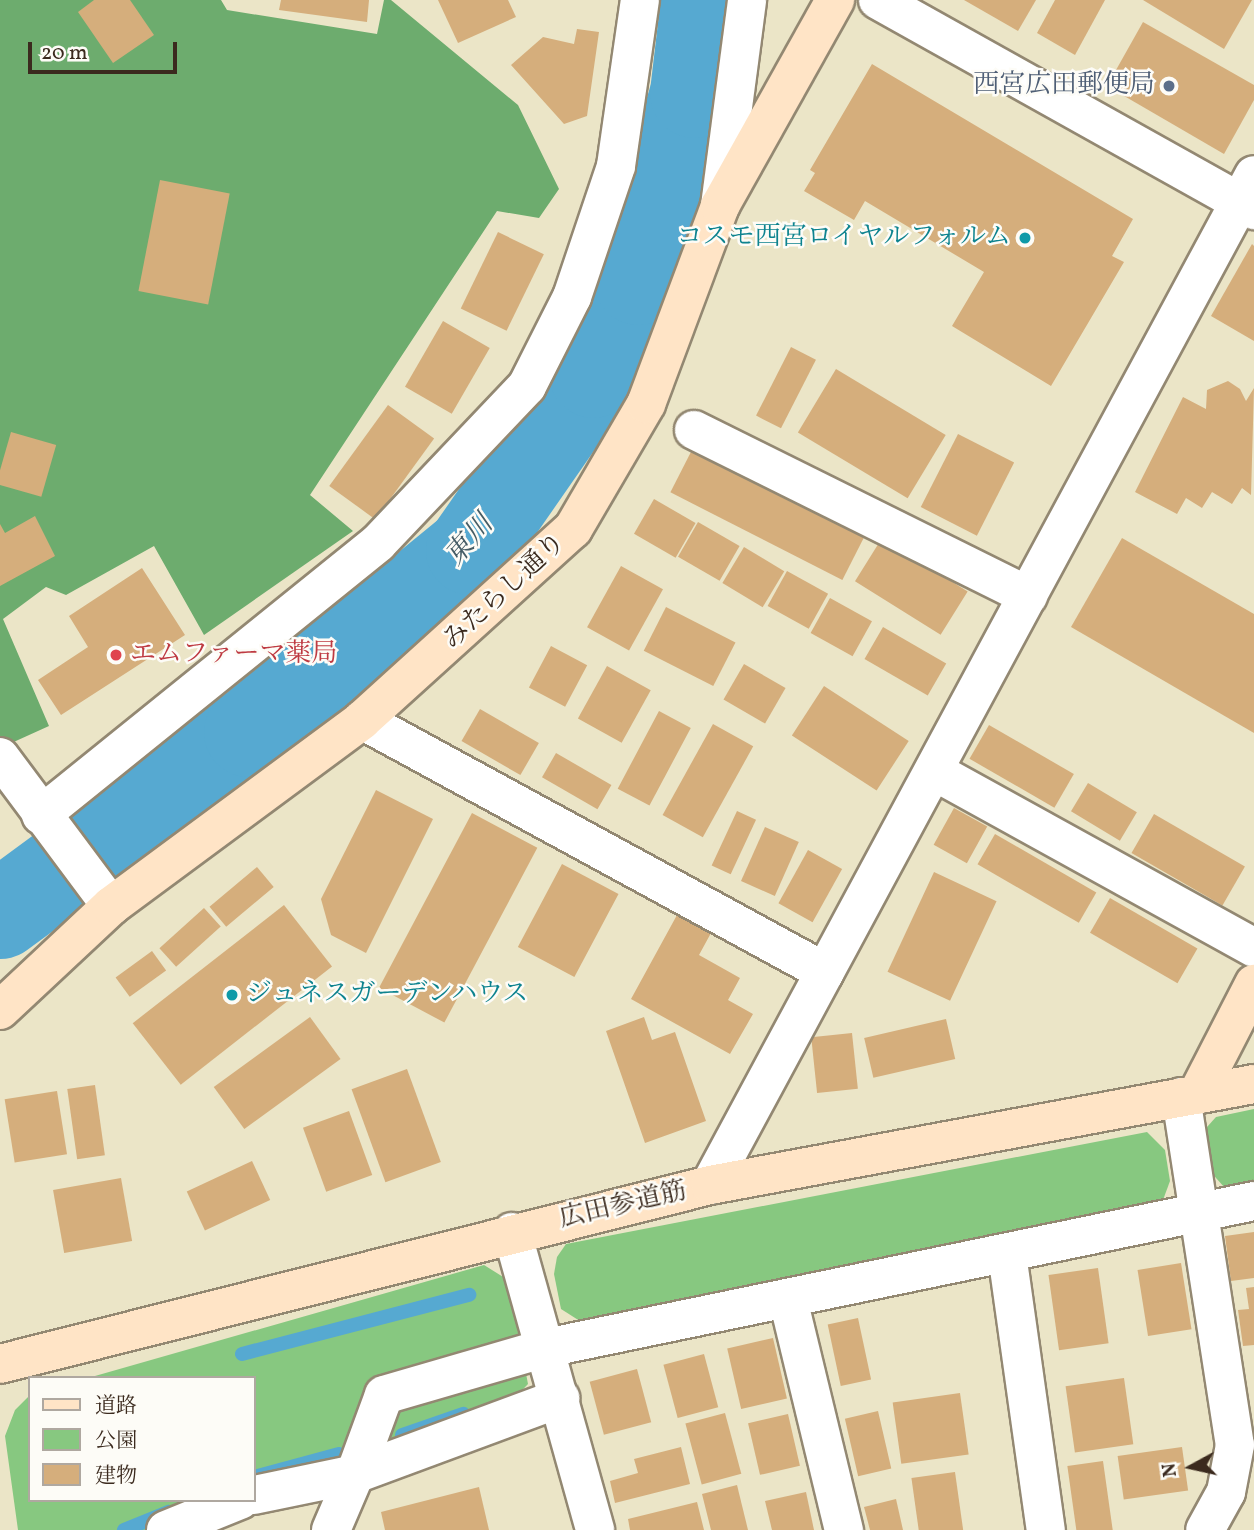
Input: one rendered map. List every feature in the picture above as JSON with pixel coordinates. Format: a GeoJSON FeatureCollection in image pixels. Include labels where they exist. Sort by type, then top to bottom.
{"type":"FeatureCollection","features":[{"type":"Feature","properties":{"kind":"street"},"geometry":{"type":"LineString","coordinates":[[46,821],[378,543],[527,386],[572,297],[616,166],[640,0]]}},
{"type":"Feature","properties":{"kind":"street","name":"みたらし通り"},"geometry":{"type":"LineString","coordinates":[[0,1010],[104,896],[362,720],[573,530],[646,404],[720,206],[747,0]]}},
{"type":"Feature","properties":{"kind":"street"},"geometry":{"type":"LineString","coordinates":[[720,206],[835,0]]}},
{"type":"Feature","properties":{"kind":"street"},"geometry":{"type":"LineString","coordinates":[[710,1185],[1028,596],[1249,196],[878,0]]}},
{"type":"Feature","properties":{"kind":"street"},"geometry":{"type":"LineString","coordinates":[[694,430],[1028,596]]}},
{"type":"Feature","properties":{"kind":"street"},"geometry":{"type":"LineString","coordinates":[[362,720],[825,972]]}},
{"type":"Feature","properties":{"kind":"street"},"geometry":{"type":"LineString","coordinates":[[0,757],[104,896]]}},
{"type":"Feature","properties":{"kind":"street"},"geometry":{"type":"LineString","coordinates":[[934,771],[1254,948]]}},
{"type":"Feature","properties":{"kind":"street"},"geometry":{"type":"LineString","coordinates":[[1205,1530],[1226,1492],[1235,1445],[1199,1211],[1189,1096],[1254,984]]}},
{"type":"Feature","properties":{"kind":"street","name":"広田参道筋"},"geometry":{"type":"LineString","coordinates":[[0,1364],[512,1232],[710,1185],[1254,1084]]}},
{"type":"Feature","properties":{"kind":"street"},"geometry":{"type":"LineString","coordinates":[[331,1530],[384,1395],[546,1348],[1254,1201]]}},
{"type":"Feature","properties":{"kind":"street"},"geometry":{"type":"LineString","coordinates":[[512,1232],[595,1530]]}},
{"type":"Feature","properties":{"kind":"street"},"geometry":{"type":"LineString","coordinates":[[1006,1254],[1046,1530]]}},
{"type":"Feature","properties":{"kind":"street"},"geometry":{"type":"LineString","coordinates":[[788,1299],[844,1530]]}},
{"type":"Feature","properties":{"kind":"street"},"geometry":{"type":"LineString","coordinates":[[256,1495],[355,1474],[560,1398]]}},
{"type":"Feature","properties":{"kind":"street"},"geometry":{"type":"LineString","coordinates":[[166,1530],[235,1502]]}},
{"type":"Feature","properties":{"kind":"green space"},"geometry":{"type":"Polygon","coordinates":[[[0,0],[221,0],[227,10],[377,34],[384,0],[391,0],[518,105],[559,189],[539,218],[497,211],[310,495],[353,531],[204,635],[154,546],[66,595],[46,587],[3,619],[49,726],[7,745],[0,736],[0,0]]]}},
{"type":"Feature","properties":{"kind":"green space"},"geometry":{"type":"Polygon","coordinates":[[[1254,1109],[1254,1182],[1225,1188],[1207,1168],[1203,1143],[1207,1127],[1216,1117],[1254,1109]]]}},
{"type":"Feature","properties":{"kind":"green space"},"geometry":{"type":"Polygon","coordinates":[[[1147,1132],[1165,1150],[1170,1181],[1163,1200],[1028,1233],[583,1323],[561,1309],[554,1274],[557,1257],[566,1244],[1147,1132]]]}},
{"type":"Feature","properties":{"kind":"green space"},"geometry":{"type":"Polygon","coordinates":[[[484,1265],[508,1280],[528,1384],[507,1406],[256,1488],[256,1376],[95,1376],[484,1265]]]}},
{"type":"Feature","properties":{"kind":"green space"},"geometry":{"type":"Polygon","coordinates":[[[28,1397],[28,1502],[220,1502],[150,1530],[18,1530],[5,1436],[15,1410],[28,1397]]]}},
{"type":"Feature","properties":{"kind":"building"},"geometry":{"type":"Polygon","coordinates":[[[94,0],[130,0],[154,35],[113,63],[78,12],[94,0]]]}},
{"type":"Feature","properties":{"kind":"building"},"geometry":{"type":"Polygon","coordinates":[[[281,0],[369,0],[367,22],[279,10],[281,0]]]}},
{"type":"Feature","properties":{"kind":"building"},"geometry":{"type":"Polygon","coordinates":[[[438,0],[508,0],[516,17],[458,43],[438,0]]]}},
{"type":"Feature","properties":{"kind":"building"},"geometry":{"type":"Polygon","coordinates":[[[964,0],[1036,0],[1018,31],[964,0]]]}},
{"type":"Feature","properties":{"kind":"building"},"geometry":{"type":"Polygon","coordinates":[[[1055,0],[1105,0],[1075,55],[1037,33],[1055,0]]]}},
{"type":"Feature","properties":{"kind":"building"},"geometry":{"type":"Polygon","coordinates":[[[1143,0],[1252,0],[1224,49],[1143,0]]]}},
{"type":"Feature","properties":{"kind":"building"},"geometry":{"type":"Polygon","coordinates":[[[1143,22],[1254,85],[1254,100],[1224,154],[1107,86],[1143,22]]]}},
{"type":"Feature","properties":{"kind":"building"},"geometry":{"type":"Polygon","coordinates":[[[577,29],[599,32],[587,116],[564,124],[511,65],[543,37],[574,44],[577,29]]]}},
{"type":"Feature","properties":{"kind":"building","name":"コスモ西宮ロイヤルフォルム"},"geometry":{"type":"Polygon","coordinates":[[[872,64],[1133,219],[1112,256],[1124,262],[1051,386],[952,326],[984,272],[865,201],[854,220],[804,191],[815,173],[810,170],[872,64]]]}},
{"type":"Feature","properties":{"kind":"building"},"geometry":{"type":"Polygon","coordinates":[[[160,180],[230,194],[208,304],[138,291],[160,180]]]}},
{"type":"Feature","properties":{"kind":"building"},"geometry":{"type":"Polygon","coordinates":[[[498,232],[544,254],[507,331],[461,308],[498,232]]]}},
{"type":"Feature","properties":{"kind":"building"},"geometry":{"type":"Polygon","coordinates":[[[1252,244],[1254,246],[1254,341],[1211,316],[1252,244]]]}},
{"type":"Feature","properties":{"kind":"building"},"geometry":{"type":"Polygon","coordinates":[[[443,321],[490,348],[452,414],[405,387],[443,321]]]}},
{"type":"Feature","properties":{"kind":"building"},"geometry":{"type":"Polygon","coordinates":[[[791,347],[816,360],[781,428],[756,416],[791,347]]]}},
{"type":"Feature","properties":{"kind":"building"},"geometry":{"type":"Polygon","coordinates":[[[836,369],[946,435],[908,498],[798,432],[836,369]]]}},
{"type":"Feature","properties":{"kind":"building"},"geometry":{"type":"Polygon","coordinates":[[[1228,381],[1240,389],[1246,401],[1254,388],[1251,495],[1242,488],[1232,504],[1212,492],[1202,508],[1186,498],[1177,514],[1135,492],[1183,397],[1206,409],[1207,390],[1228,381]]]}},
{"type":"Feature","properties":{"kind":"building"},"geometry":{"type":"Polygon","coordinates":[[[388,405],[434,439],[375,519],[329,486],[388,405]]]}},
{"type":"Feature","properties":{"kind":"building"},"geometry":{"type":"Polygon","coordinates":[[[11,432],[56,445],[41,497],[0,485],[0,470],[11,432]]]}},
{"type":"Feature","properties":{"kind":"building"},"geometry":{"type":"Polygon","coordinates":[[[958,434],[1014,463],[977,536],[921,507],[958,434]]]}},
{"type":"Feature","properties":{"kind":"building"},"geometry":{"type":"Polygon","coordinates":[[[694,446],[866,534],[842,580],[670,492],[694,446]]]}},
{"type":"Feature","properties":{"kind":"building"},"geometry":{"type":"Polygon","coordinates":[[[654,499],[696,523],[676,558],[634,534],[654,499]]]}},
{"type":"Feature","properties":{"kind":"building"},"geometry":{"type":"Polygon","coordinates":[[[35,516],[55,556],[0,586],[0,524],[5,533],[35,516]]]}},
{"type":"Feature","properties":{"kind":"building"},"geometry":{"type":"Polygon","coordinates":[[[698,522],[740,546],[720,581],[678,557],[698,522]]]}},
{"type":"Feature","properties":{"kind":"building"},"geometry":{"type":"Polygon","coordinates":[[[882,538],[968,592],[941,635],[855,581],[882,538]]]}},
{"type":"Feature","properties":{"kind":"building"},"geometry":{"type":"Polygon","coordinates":[[[1122,538],[1254,614],[1254,733],[1071,627],[1122,538]]]}},
{"type":"Feature","properties":{"kind":"building"},"geometry":{"type":"Polygon","coordinates":[[[744,547],[784,571],[763,607],[722,583],[744,547]]]}},
{"type":"Feature","properties":{"kind":"building"},"geometry":{"type":"Polygon","coordinates":[[[621,566],[663,589],[629,650],[587,627],[621,566]]]}},
{"type":"Feature","properties":{"kind":"building"},"geometry":{"type":"Polygon","coordinates":[[[142,568],[185,635],[61,715],[38,680],[88,647],[69,616],[142,568]]]}},
{"type":"Feature","properties":{"kind":"building"},"geometry":{"type":"Polygon","coordinates":[[[787,571],[828,594],[809,629],[768,606],[787,571]]]}},
{"type":"Feature","properties":{"kind":"building"},"geometry":{"type":"Polygon","coordinates":[[[830,598],[872,621],[853,656],[811,633],[830,598]]]}},
{"type":"Feature","properties":{"kind":"building"},"geometry":{"type":"Polygon","coordinates":[[[666,607],[735,642],[713,686],[644,651],[666,607]]]}},
{"type":"Feature","properties":{"kind":"building"},"geometry":{"type":"Polygon","coordinates":[[[883,627],[946,664],[928,696],[864,659],[883,627]]]}},
{"type":"Feature","properties":{"kind":"building"},"geometry":{"type":"Polygon","coordinates":[[[551,646],[587,665],[565,707],[529,687],[551,646]]]}},
{"type":"Feature","properties":{"kind":"building"},"geometry":{"type":"Polygon","coordinates":[[[744,664],[786,688],[765,724],[724,700],[744,664]]]}},
{"type":"Feature","properties":{"kind":"building"},"geometry":{"type":"Polygon","coordinates":[[[607,666],[651,690],[622,743],[578,718],[607,666]]]}},
{"type":"Feature","properties":{"kind":"building"},"geometry":{"type":"Polygon","coordinates":[[[824,686],[909,741],[877,790],[792,735],[824,686]]]}},
{"type":"Feature","properties":{"kind":"building"},"geometry":{"type":"Polygon","coordinates":[[[480,709],[539,743],[520,775],[462,741],[480,709]]]}},
{"type":"Feature","properties":{"kind":"building"},"geometry":{"type":"Polygon","coordinates":[[[659,711],[691,728],[649,806],[618,789],[659,711]]]}},
{"type":"Feature","properties":{"kind":"building"},"geometry":{"type":"Polygon","coordinates":[[[713,724],[753,746],[703,837],[663,815],[713,724]]]}},
{"type":"Feature","properties":{"kind":"building"},"geometry":{"type":"Polygon","coordinates":[[[989,725],[1074,774],[1054,808],[970,759],[989,725]]]}},
{"type":"Feature","properties":{"kind":"building"},"geometry":{"type":"Polygon","coordinates":[[[556,753],[611,785],[597,809],[542,777],[556,753]]]}},
{"type":"Feature","properties":{"kind":"building"},"geometry":{"type":"Polygon","coordinates":[[[1088,783],[1137,812],[1120,841],[1071,811],[1088,783]]]}},
{"type":"Feature","properties":{"kind":"building"},"geometry":{"type":"Polygon","coordinates":[[[376,790],[433,819],[366,953],[331,935],[321,899],[376,790]]]}},
{"type":"Feature","properties":{"kind":"building"},"geometry":{"type":"Polygon","coordinates":[[[954,808],[987,826],[967,863],[934,845],[954,808]]]}},
{"type":"Feature","properties":{"kind":"building"},"geometry":{"type":"Polygon","coordinates":[[[737,811],[756,820],[731,874],[712,865],[737,811]]]}},
{"type":"Feature","properties":{"kind":"building"},"geometry":{"type":"Polygon","coordinates":[[[472,813],[537,848],[444,1023],[379,988],[472,813]]]}},
{"type":"Feature","properties":{"kind":"building"},"geometry":{"type":"Polygon","coordinates":[[[1154,814],[1245,866],[1222,905],[1132,853],[1154,814]]]}},
{"type":"Feature","properties":{"kind":"building"},"geometry":{"type":"Polygon","coordinates":[[[765,827],[799,842],[775,896],[741,881],[765,827]]]}},
{"type":"Feature","properties":{"kind":"building"},"geometry":{"type":"Polygon","coordinates":[[[995,834],[1096,892],[1079,923],[978,864],[995,834]]]}},
{"type":"Feature","properties":{"kind":"building"},"geometry":{"type":"Polygon","coordinates":[[[808,850],[842,869],[813,922],[778,903],[808,850]]]}},
{"type":"Feature","properties":{"kind":"building"},"geometry":{"type":"Polygon","coordinates":[[[562,864],[619,894],[574,977],[518,947],[562,864]]]}},
{"type":"Feature","properties":{"kind":"building"},"geometry":{"type":"Polygon","coordinates":[[[257,867],[274,887],[226,927],[210,907],[257,867]]]}},
{"type":"Feature","properties":{"kind":"building"},"geometry":{"type":"Polygon","coordinates":[[[934,872],[997,901],[950,1001],[888,972],[934,872]]]}},
{"type":"Feature","properties":{"kind":"building"},"geometry":{"type":"Polygon","coordinates":[[[1110,898],[1197,949],[1177,983],[1090,933],[1110,898]]]}},
{"type":"Feature","properties":{"kind":"building","name":"ジュネスガーデンハウス"},"geometry":{"type":"Polygon","coordinates":[[[284,905],[332,966],[181,1085],[133,1023],[284,905]]]}},
{"type":"Feature","properties":{"kind":"building"},"geometry":{"type":"Polygon","coordinates":[[[204,908],[221,927],[176,967],[159,948],[204,908]]]}},
{"type":"Feature","properties":{"kind":"building"},"geometry":{"type":"Polygon","coordinates":[[[677,915],[711,933],[699,955],[740,978],[728,1000],[753,1014],[730,1054],[631,999],[677,915]]]}},
{"type":"Feature","properties":{"kind":"building"},"geometry":{"type":"Polygon","coordinates":[[[152,951],[166,970],[130,997],[116,977],[152,951]]]}},
{"type":"Feature","properties":{"kind":"building"},"geometry":{"type":"Polygon","coordinates":[[[310,1017],[341,1059],[244,1129],[214,1087],[310,1017]]]}},
{"type":"Feature","properties":{"kind":"building"},"geometry":{"type":"Polygon","coordinates":[[[644,1017],[652,1040],[675,1032],[706,1121],[645,1143],[606,1031],[644,1017]]]}},
{"type":"Feature","properties":{"kind":"building"},"geometry":{"type":"Polygon","coordinates":[[[946,1019],[955,1059],[873,1078],[864,1038],[946,1019]]]}},
{"type":"Feature","properties":{"kind":"building"},"geometry":{"type":"Polygon","coordinates":[[[852,1033],[858,1089],[817,1093],[811,1037],[852,1033]]]}},
{"type":"Feature","properties":{"kind":"building"},"geometry":{"type":"Polygon","coordinates":[[[407,1069],[441,1162],[385,1182],[352,1089],[407,1069]]]}},
{"type":"Feature","properties":{"kind":"building"},"geometry":{"type":"Polygon","coordinates":[[[95,1085],[105,1155],[77,1159],[67,1089],[95,1085]]]}},
{"type":"Feature","properties":{"kind":"building"},"geometry":{"type":"Polygon","coordinates":[[[57,1091],[67,1154],[15,1163],[5,1099],[57,1091]]]}},
{"type":"Feature","properties":{"kind":"building"},"geometry":{"type":"Polygon","coordinates":[[[349,1111],[372,1175],[326,1192],[303,1128],[349,1111]]]}},
{"type":"Feature","properties":{"kind":"building"},"geometry":{"type":"Polygon","coordinates":[[[252,1161],[270,1200],[205,1230],[187,1191],[252,1161]]]}},
{"type":"Feature","properties":{"kind":"building"},"geometry":{"type":"Polygon","coordinates":[[[121,1178],[132,1241],[64,1253],[53,1190],[121,1178]]]}},
{"type":"Feature","properties":{"kind":"building"},"geometry":{"type":"Polygon","coordinates":[[[1254,1232],[1254,1278],[1231,1281],[1225,1236],[1254,1232]]]}},
{"type":"Feature","properties":{"kind":"building"},"geometry":{"type":"Polygon","coordinates":[[[1181,1263],[1191,1329],[1148,1336],[1138,1270],[1181,1263]]]}},
{"type":"Feature","properties":{"kind":"building"},"geometry":{"type":"Polygon","coordinates":[[[1098,1268],[1109,1343],[1059,1350],[1048,1275],[1098,1268]]]}},
{"type":"Feature","properties":{"kind":"building"},"geometry":{"type":"Polygon","coordinates":[[[1254,1287],[1254,1345],[1243,1346],[1238,1310],[1249,1309],[1246,1288],[1254,1287]]]}},
{"type":"Feature","properties":{"kind":"building"},"geometry":{"type":"Polygon","coordinates":[[[858,1318],[871,1380],[841,1386],[828,1324],[858,1318]]]}},
{"type":"Feature","properties":{"kind":"building"},"geometry":{"type":"Polygon","coordinates":[[[773,1338],[787,1398],[741,1409],[727,1349],[773,1338]]]}},
{"type":"Feature","properties":{"kind":"building"},"geometry":{"type":"Polygon","coordinates":[[[704,1354],[718,1407],[678,1418],[663,1365],[704,1354]]]}},
{"type":"Feature","properties":{"kind":"building"},"geometry":{"type":"Polygon","coordinates":[[[637,1369],[651,1422],[604,1435],[590,1382],[637,1369]]]}},
{"type":"Feature","properties":{"kind":"building"},"geometry":{"type":"Polygon","coordinates":[[[1124,1378],[1133,1444],[1075,1453],[1066,1386],[1124,1378]]]}},
{"type":"Feature","properties":{"kind":"building"},"geometry":{"type":"Polygon","coordinates":[[[960,1393],[969,1454],[901,1464],[893,1402],[960,1393]]]}},
{"type":"Feature","properties":{"kind":"building"},"geometry":{"type":"Polygon","coordinates":[[[878,1411],[891,1468],[858,1476],[845,1419],[878,1411]]]}},
{"type":"Feature","properties":{"kind":"building"},"geometry":{"type":"Polygon","coordinates":[[[725,1413],[741,1474],[702,1484],[685,1424],[725,1413]]]}},
{"type":"Feature","properties":{"kind":"building"},"geometry":{"type":"Polygon","coordinates":[[[788,1414],[800,1466],[760,1475],[748,1423],[788,1414]]]}},
{"type":"Feature","properties":{"kind":"building"},"geometry":{"type":"Polygon","coordinates":[[[681,1447],[690,1484],[615,1503],[610,1481],[638,1473],[634,1459],[681,1447]]]}},
{"type":"Feature","properties":{"kind":"building"},"geometry":{"type":"Polygon","coordinates":[[[1182,1447],[1188,1491],[1124,1500],[1118,1456],[1182,1447]]]}},
{"type":"Feature","properties":{"kind":"building"},"geometry":{"type":"Polygon","coordinates":[[[1103,1461],[1113,1530],[1076,1530],[1067,1466],[1103,1461]]]}},
{"type":"Feature","properties":{"kind":"building"},"geometry":{"type":"Polygon","coordinates":[[[955,1472],[963,1530],[919,1530],[911,1478],[955,1472]]]}},
{"type":"Feature","properties":{"kind":"building"},"geometry":{"type":"Polygon","coordinates":[[[737,1485],[748,1530],[711,1530],[702,1494],[737,1485]]]}},
{"type":"Feature","properties":{"kind":"building"},"geometry":{"type":"Polygon","coordinates":[[[479,1487],[489,1530],[385,1530],[381,1512],[479,1487]]]}},
{"type":"Feature","properties":{"kind":"building"},"geometry":{"type":"Polygon","coordinates":[[[806,1492],[814,1530],[772,1530],[765,1501],[806,1492]]]}},
{"type":"Feature","properties":{"kind":"building"},"geometry":{"type":"Polygon","coordinates":[[[896,1499],[903,1530],[870,1530],[864,1507],[896,1499]]]}},
{"type":"Feature","properties":{"kind":"building"},"geometry":{"type":"Polygon","coordinates":[[[697,1502],[704,1530],[630,1530],[628,1519],[697,1502]]]}},
{"type":"Feature","properties":{"kind":"waterway","name":"東川"},"geometry":{"type":"LineString","coordinates":[[0,914],[248,732],[470,550],[593,373],[638,280],[694,93],[705,0]]}},
{"type":"Feature","properties":{"kind":"waterway"},"geometry":{"type":"LineString","coordinates":[[242,1354],[469,1295]]}},
{"type":"Feature","properties":{"kind":"waterway"},"geometry":{"type":"LineString","coordinates":[[402,1435],[463,1414]]}},
{"type":"Feature","properties":{"kind":"waterway"},"geometry":{"type":"LineString","coordinates":[[256,1476],[339,1454]]}},
{"type":"Feature","properties":{"kind":"waterway"},"geometry":{"type":"LineString","coordinates":[[124,1530],[168,1512]]}},
{"type":"Feature","properties":{"kind":"place","name":"西宮広田郵便局"},"geometry":{"type":"Point","coordinates":[1169,86]}},
{"type":"Feature","properties":{"kind":"place","name":"コスモ西宮ロイヤルフォルム"},"geometry":{"type":"Point","coordinates":[1025,238]}},
{"type":"Feature","properties":{"kind":"place","name":"エムファーマ薬局"},"geometry":{"type":"Point","coordinates":[116,655]}},
{"type":"Feature","properties":{"kind":"place","name":"ジュネスガーデンハウス"},"geometry":{"type":"Point","coordinates":[232,995]}}]}
